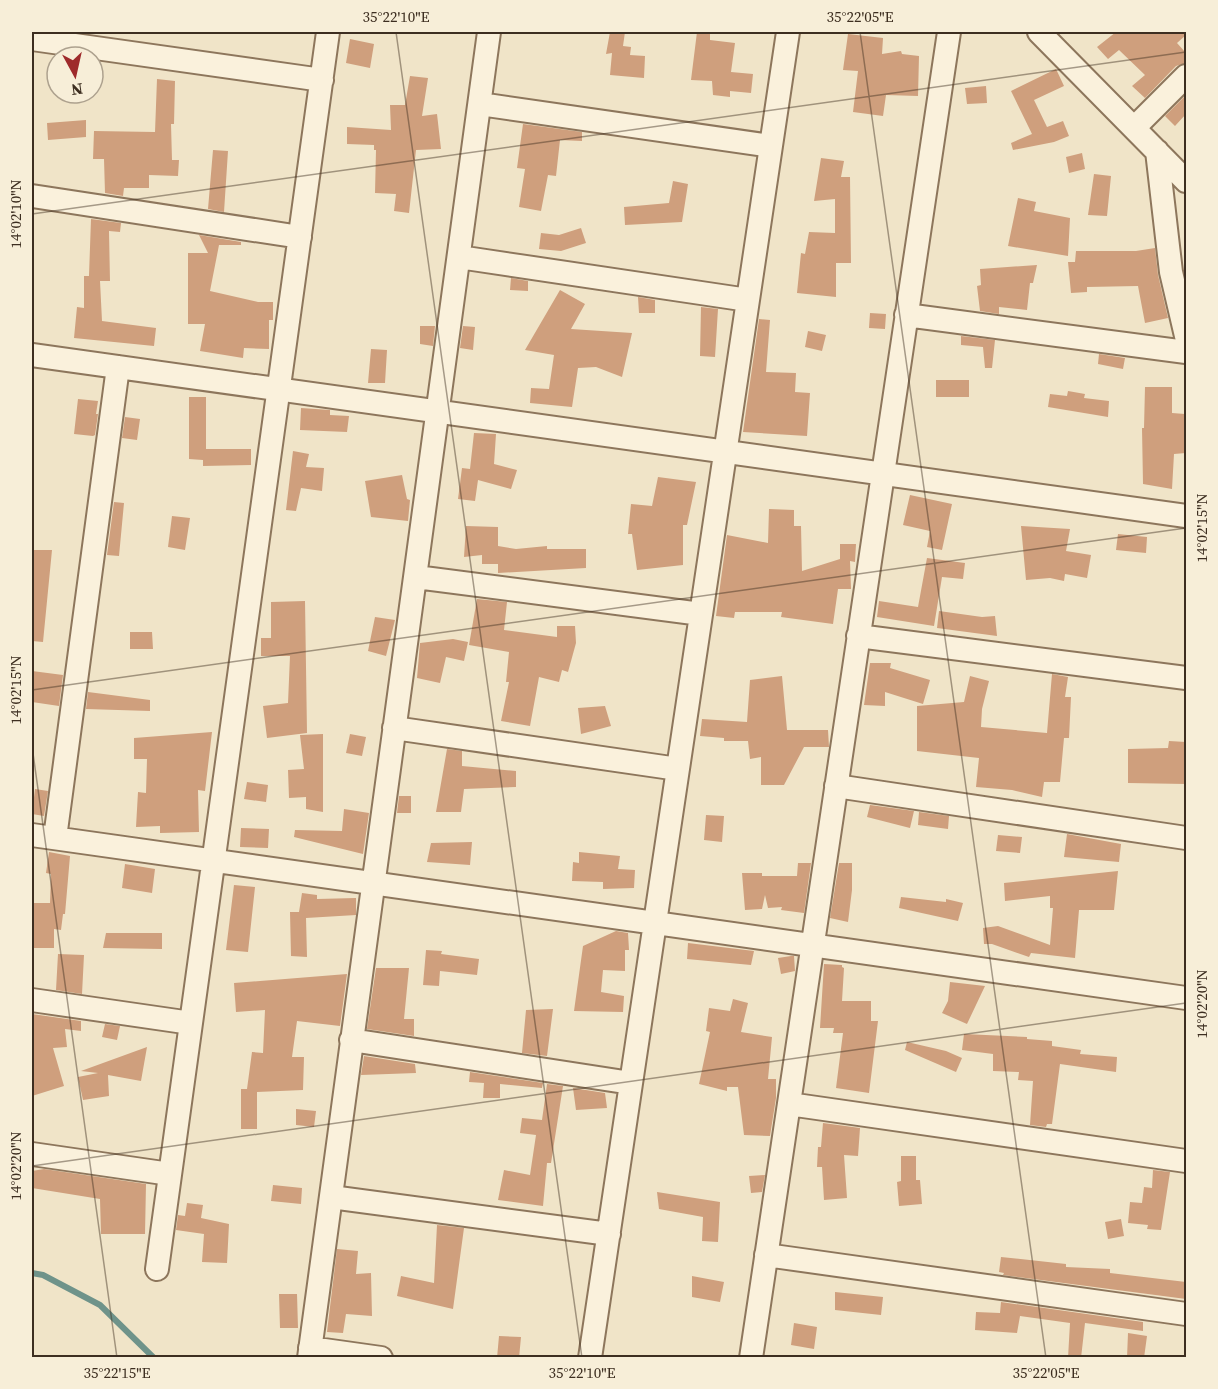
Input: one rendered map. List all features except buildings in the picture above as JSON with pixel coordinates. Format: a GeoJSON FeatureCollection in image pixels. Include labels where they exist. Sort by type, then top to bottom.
{"type":"FeatureCollection","features":[{"type":"Feature","properties":{"kind":"street"},"geometry":{"type":"LineString","coordinates":[[157,1269],[328,32]]}},
{"type":"Feature","properties":{"kind":"street"},"geometry":{"type":"LineString","coordinates":[[381,1358],[310,1353],[489,32]]}},
{"type":"Feature","properties":{"kind":"street"},"geometry":{"type":"LineString","coordinates":[[590,1358],[788,32]]}},
{"type":"Feature","properties":{"kind":"street"},"geometry":{"type":"LineString","coordinates":[[751,1358],[949,32]]}},
{"type":"Feature","properties":{"kind":"street"},"geometry":{"type":"LineString","coordinates":[[1039,32],[1186,181]]}},
{"type":"Feature","properties":{"kind":"street"},"geometry":{"type":"LineString","coordinates":[[32,39],[322,80]]}},
{"type":"Feature","properties":{"kind":"street"},"geometry":{"type":"LineString","coordinates":[[1134,128],[1186,76]]}},
{"type":"Feature","properties":{"kind":"street"},"geometry":{"type":"LineString","coordinates":[[480,104],[771,146]]}},
{"type":"Feature","properties":{"kind":"street"},"geometry":{"type":"LineString","coordinates":[[1157,151],[1171,272],[1186,336]]}},
{"type":"Feature","properties":{"kind":"street"},"geometry":{"type":"LineString","coordinates":[[32,196],[300,237]]}},
{"type":"Feature","properties":{"kind":"street"},"geometry":{"type":"LineString","coordinates":[[459,256],[748,300]]}},
{"type":"Feature","properties":{"kind":"street"},"geometry":{"type":"LineString","coordinates":[[906,315],[1186,352]]}},
{"type":"Feature","properties":{"kind":"street"},"geometry":{"type":"LineString","coordinates":[[32,355],[1186,516]]}},
{"type":"Feature","properties":{"kind":"street"},"geometry":{"type":"LineString","coordinates":[[55,838],[118,367]]}},
{"type":"Feature","properties":{"kind":"street"},"geometry":{"type":"LineString","coordinates":[[416,577],[701,614]]}},
{"type":"Feature","properties":{"kind":"street"},"geometry":{"type":"LineString","coordinates":[[858,636],[1186,678]]}},
{"type":"Feature","properties":{"kind":"street"},"geometry":{"type":"LineString","coordinates":[[394,728],[678,769]]}},
{"type":"Feature","properties":{"kind":"street"},"geometry":{"type":"LineString","coordinates":[[836,786],[1186,838]]}},
{"type":"Feature","properties":{"kind":"street"},"geometry":{"type":"LineString","coordinates":[[32,835],[1186,998]]}},
{"type":"Feature","properties":{"kind":"street"},"geometry":{"type":"LineString","coordinates":[[32,1000],[191,1023]]}},
{"type":"Feature","properties":{"kind":"street"},"geometry":{"type":"LineString","coordinates":[[351,1040],[631,1083]]}},
{"type":"Feature","properties":{"kind":"street"},"geometry":{"type":"LineString","coordinates":[[789,1104],[1186,1161]]}},
{"type":"Feature","properties":{"kind":"street"},"geometry":{"type":"LineString","coordinates":[[32,1154],[170,1174]]}},
{"type":"Feature","properties":{"kind":"street"},"geometry":{"type":"LineString","coordinates":[[331,1197],[609,1234]]}},
{"type":"Feature","properties":{"kind":"street"},"geometry":{"type":"LineString","coordinates":[[766,1255],[1186,1314]]}},
{"type":"Feature","properties":{"kind":"waterway"},"geometry":{"type":"LineString","coordinates":[[32,1273],[43,1275],[100,1305],[154,1358]]}}]}
